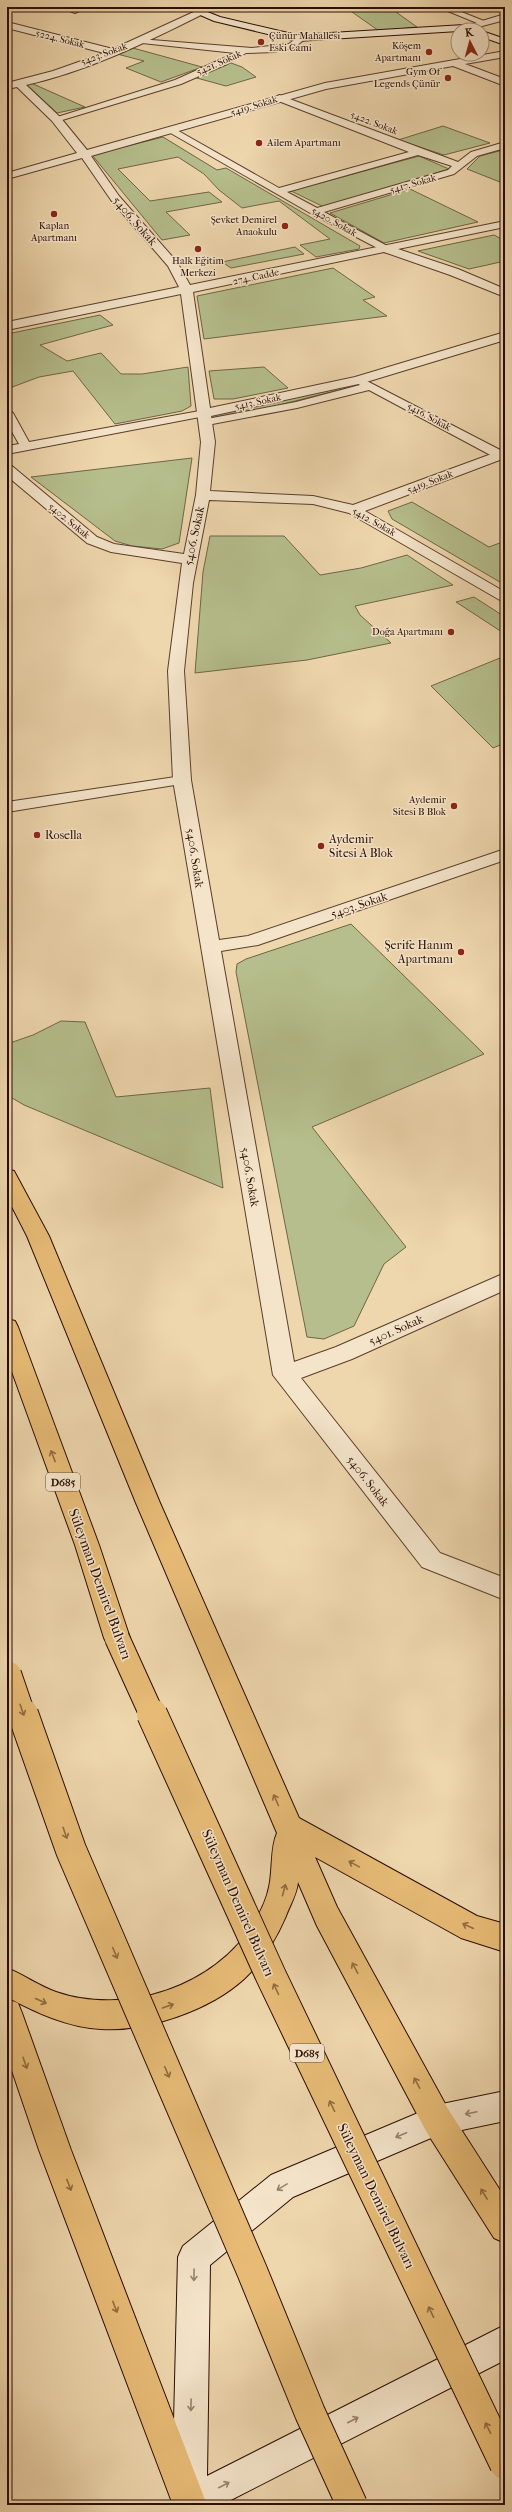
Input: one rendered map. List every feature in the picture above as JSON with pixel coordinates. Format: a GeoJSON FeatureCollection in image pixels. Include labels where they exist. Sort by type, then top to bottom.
{"type":"FeatureCollection","features":[{"type":"Feature","properties":{"kind":"highway"},"geometry":{"type":"LineString","coordinates":[[7,1176],[38,1236],[148,1503],[327,1916],[437,2120],[505,2227]]}},
{"type":"Feature","properties":{"kind":"highway","name":"Süleyman Demirel Bulvarı"},"geometry":{"type":"LineString","coordinates":[[7,1327],[86,1545],[117,1638],[271,1976],[505,2464]]}},
{"type":"Feature","properties":{"kind":"highway"},"geometry":{"type":"LineString","coordinates":[[7,1669],[71,1850],[252,2271],[310,2413],[352,2505]]}},
{"type":"Feature","properties":{"kind":"highway"},"geometry":{"type":"LineString","coordinates":[[288,1827],[471,1928],[505,1938]]}},
{"type":"Feature","properties":{"kind":"highway"},"geometry":{"type":"LineString","coordinates":[[7,1982],[22,1992],[55,2007],[92,2015],[130,2015],[167,2007],[202,1992],[231,1972],[255,1948],[273,1920],[285,1890],[290,1858],[288,1827]]}},
{"type":"Feature","properties":{"kind":"highway"},"geometry":{"type":"LineString","coordinates":[[7,2013],[55,2150],[189,2504]]}},
{"type":"Feature","properties":{"kind":"street"},"geometry":{"type":"LineString","coordinates":[[187,7],[198,13],[257,30],[302,38]]}},
{"type":"Feature","properties":{"kind":"street","name":"5423. Sokak"},"geometry":{"type":"LineString","coordinates":[[7,86],[113,52],[142,41],[198,13]]}},
{"type":"Feature","properties":{"kind":"street","name":"5421. Sokak"},"geometry":{"type":"LineString","coordinates":[[488,22],[505,17]]}},
{"type":"Feature","properties":{"kind":"street","name":"5224. Sokak"},"geometry":{"type":"LineString","coordinates":[[7,25],[113,52]]}},
{"type":"Feature","properties":{"kind":"street","name":"5421. Sokak"},"geometry":{"type":"LineString","coordinates":[[302,38],[450,30]]}},
{"type":"Feature","properties":{"kind":"street"},"geometry":{"type":"LineString","coordinates":[[490,37],[505,42]]}},
{"type":"Feature","properties":{"kind":"street","name":"5419. Sokak"},"geometry":{"type":"LineString","coordinates":[[7,176],[325,86],[505,54]]}},
{"type":"Feature","properties":{"kind":"street"},"geometry":{"type":"LineString","coordinates":[[454,63],[505,83]]}},
{"type":"Feature","properties":{"kind":"street","name":"5406. Sokak"},"geometry":{"type":"LineString","coordinates":[[18,83],[56,119],[84,154],[115,198],[173,265],[187,291],[206,418],[207,451],[203,495],[188,559],[176,671],[182,780],[285,1375],[431,1560],[505,1589]]}},
{"type":"Feature","properties":{"kind":"street","name":"274. Cadde"},"geometry":{"type":"LineString","coordinates":[[7,326],[187,291],[505,224]]}},
{"type":"Feature","properties":{"kind":"street","name":"5420. Sokak"},"geometry":{"type":"LineString","coordinates":[[387,250],[454,272],[505,292]]}},
{"type":"Feature","properties":{"kind":"street","name":"5413. Sokak"},"geometry":{"type":"LineString","coordinates":[[206,418],[358,380],[505,336]]}},
{"type":"Feature","properties":{"kind":"street","name":"5419. Sokak"},"geometry":{"type":"LineString","coordinates":[[354,510],[503,454]]}},
{"type":"Feature","properties":{"kind":"street","name":"5402. Sokak"},"geometry":{"type":"LineString","coordinates":[[7,469],[92,540],[111,548],[188,559]]}},
{"type":"Feature","properties":{"kind":"street","name":"5412. Sokak"},"geometry":{"type":"LineString","coordinates":[[203,495],[313,500],[354,510],[505,598]]}},
{"type":"Feature","properties":{"kind":"street","name":"5403. Sokak"},"geometry":{"type":"LineString","coordinates":[[210,947],[251,941],[505,854]]}},
{"type":"Feature","properties":{"kind":"street","name":"5401. Sokak"},"geometry":{"type":"LineString","coordinates":[[285,1375],[344,1353],[505,1281]]}},
{"type":"Feature","properties":{"kind":"street"},"geometry":{"type":"LineString","coordinates":[[505,2106],[437,2120],[282,2186],[194,2257],[189,2504],[505,2342]]}},
{"type":"Feature","properties":{"kind":"lane"},"geometry":{"type":"LineString","coordinates":[[63,7],[75,11]]}},
{"type":"Feature","properties":{"kind":"lane"},"geometry":{"type":"LineString","coordinates":[[442,7],[482,22]]}},
{"type":"Feature","properties":{"kind":"lane","name":"5421. Sokak"},"geometry":{"type":"LineString","coordinates":[[56,119],[177,81],[225,62],[244,51],[283,48],[298,43],[302,38]]}},
{"type":"Feature","properties":{"kind":"lane"},"geometry":{"type":"LineString","coordinates":[[142,41],[244,51]]}},
{"type":"Feature","properties":{"kind":"lane","name":"5422. Sokak"},"geometry":{"type":"LineString","coordinates":[[279,98],[419,152],[461,166]]}},
{"type":"Feature","properties":{"kind":"lane","name":"5420. Sokak"},"geometry":{"type":"LineString","coordinates":[[172,130],[315,212],[387,250]]}},
{"type":"Feature","properties":{"kind":"lane","name":"5417. Sokak"},"geometry":{"type":"LineString","coordinates":[[315,212],[437,177],[461,166],[474,154],[505,145]]}},
{"type":"Feature","properties":{"kind":"lane"},"geometry":{"type":"LineString","coordinates":[[278,191],[419,152]]}},
{"type":"Feature","properties":{"kind":"lane","name":"5416. Sokak"},"geometry":{"type":"LineString","coordinates":[[358,380],[503,454]]}},
{"type":"Feature","properties":{"kind":"lane"},"geometry":{"type":"LineString","coordinates":[[206,418],[297,405],[370,386]]}},
{"type":"Feature","properties":{"kind":"lane"},"geometry":{"type":"LineString","coordinates":[[7,413],[26,447]]}},
{"type":"Feature","properties":{"kind":"lane","name":"5413. Sokak"},"geometry":{"type":"LineString","coordinates":[[7,450],[206,418]]}},
{"type":"Feature","properties":{"kind":"lane"},"geometry":{"type":"LineString","coordinates":[[7,807],[182,780]]}},
{"type":"Feature","properties":{"kind":"green space"},"geometry":{"type":"Polygon","coordinates":[[[345,7],[432,7],[396,12],[417,27],[379,31],[345,7]]]}},
{"type":"Feature","properties":{"kind":"green space"},"geometry":{"type":"Polygon","coordinates":[[[133,48],[202,67],[161,82],[126,68],[144,61],[117,54],[133,48]]]}},
{"type":"Feature","properties":{"kind":"green space"},"geometry":{"type":"Polygon","coordinates":[[[231,63],[242,67],[256,77],[226,86],[193,77],[231,63]]]}},
{"type":"Feature","properties":{"kind":"green space"},"geometry":{"type":"Polygon","coordinates":[[[31,83],[85,107],[57,113],[27,85],[31,83]]]}},
{"type":"Feature","properties":{"kind":"green space"},"geometry":{"type":"Polygon","coordinates":[[[443,126],[490,143],[444,155],[398,140],[443,126]]]}},
{"type":"Feature","properties":{"kind":"green space"},"geometry":{"type":"Polygon","coordinates":[[[163,137],[217,170],[226,168],[360,246],[359,249],[316,257],[300,245],[330,239],[279,201],[242,208],[219,190],[204,174],[178,157],[118,169],[150,201],[209,192],[222,202],[166,212],[190,235],[162,240],[92,155],[163,137]]]}},
{"type":"Feature","properties":{"kind":"green space"},"geometry":{"type":"Polygon","coordinates":[[[503,150],[505,151],[505,184],[467,169],[480,156],[503,150]]]}},
{"type":"Feature","properties":{"kind":"green space"},"geometry":{"type":"Polygon","coordinates":[[[419,156],[449,169],[324,207],[291,191],[419,156]]]}},
{"type":"Feature","properties":{"kind":"green space"},"geometry":{"type":"Polygon","coordinates":[[[410,189],[478,222],[384,243],[330,213],[410,189]]]}},
{"type":"Feature","properties":{"kind":"green space"},"geometry":{"type":"Polygon","coordinates":[[[494,235],[505,241],[505,261],[469,269],[418,251],[494,235]]]}},
{"type":"Feature","properties":{"kind":"green space"},"geometry":{"type":"Polygon","coordinates":[[[295,247],[304,254],[231,268],[222,262],[295,247]]]}},
{"type":"Feature","properties":{"kind":"green space"},"geometry":{"type":"Polygon","coordinates":[[[333,268],[375,297],[363,300],[387,316],[204,339],[197,296],[333,268]]]}},
{"type":"Feature","properties":{"kind":"green space"},"geometry":{"type":"Polygon","coordinates":[[[100,315],[113,325],[40,345],[67,361],[101,353],[121,374],[142,374],[188,367],[191,406],[182,411],[115,424],[73,371],[39,377],[7,389],[7,334],[100,315]]]}},
{"type":"Feature","properties":{"kind":"green space"},"geometry":{"type":"Polygon","coordinates":[[[264,367],[288,388],[233,399],[214,399],[209,371],[264,367]]]}},
{"type":"Feature","properties":{"kind":"green space"},"geometry":{"type":"Polygon","coordinates":[[[356,383],[359,385],[259,410],[214,418],[213,415],[356,383]]]}},
{"type":"Feature","properties":{"kind":"green space"},"geometry":{"type":"Polygon","coordinates":[[[192,458],[179,543],[162,549],[132,546],[115,541],[31,477],[192,458]]]}},
{"type":"Feature","properties":{"kind":"green space"},"geometry":{"type":"Polygon","coordinates":[[[412,502],[489,547],[505,541],[505,585],[392,519],[388,511],[412,502]]]}},
{"type":"Feature","properties":{"kind":"green space"},"geometry":{"type":"Polygon","coordinates":[[[210,536],[284,536],[320,575],[361,568],[407,555],[453,585],[355,606],[360,615],[391,643],[307,660],[195,673],[203,572],[210,536]]]}},
{"type":"Feature","properties":{"kind":"green space"},"geometry":{"type":"Polygon","coordinates":[[[474,597],[505,617],[505,634],[456,602],[474,597]]]}},
{"type":"Feature","properties":{"kind":"green space"},"geometry":{"type":"Polygon","coordinates":[[[505,656],[505,743],[493,748],[431,686],[505,656]]]}},
{"type":"Feature","properties":{"kind":"green space"},"geometry":{"type":"Polygon","coordinates":[[[351,924],[484,1054],[312,1127],[406,1247],[384,1264],[354,1326],[324,1339],[307,1337],[236,972],[237,964],[246,959],[351,924]]]}},
{"type":"Feature","properties":{"kind":"green space"},"geometry":{"type":"Polygon","coordinates":[[[61,1021],[85,1022],[116,1097],[210,1088],[223,1188],[24,1105],[7,1095],[7,1044],[33,1035],[61,1021]]]}},
{"type":"Feature","properties":{"kind":"place","name":"Çünür Mahallesi Eski Cami"},"geometry":{"type":"Point","coordinates":[261,42]}},
{"type":"Feature","properties":{"kind":"place","name":"Köşem Apartmanı"},"geometry":{"type":"Point","coordinates":[429,52]}},
{"type":"Feature","properties":{"kind":"place","name":"Gym Of Legends Çünür"},"geometry":{"type":"Point","coordinates":[448,78]}},
{"type":"Feature","properties":{"kind":"place","name":"Ailem Apartmanı"},"geometry":{"type":"Point","coordinates":[259,143]}},
{"type":"Feature","properties":{"kind":"place","name":"Kaplan Apartmanı"},"geometry":{"type":"Point","coordinates":[54,214]}},
{"type":"Feature","properties":{"kind":"place","name":"Şevket Demirel Anaokulu"},"geometry":{"type":"Point","coordinates":[285,226]}},
{"type":"Feature","properties":{"kind":"place","name":"Halk Eğitim Merkezi"},"geometry":{"type":"Point","coordinates":[198,249]}},
{"type":"Feature","properties":{"kind":"place","name":"Doğa Apartmanı"},"geometry":{"type":"Point","coordinates":[451,632]}},
{"type":"Feature","properties":{"kind":"place","name":"Aydemir Sitesi B Blok"},"geometry":{"type":"Point","coordinates":[454,806]}},
{"type":"Feature","properties":{"kind":"place","name":"Rosella"},"geometry":{"type":"Point","coordinates":[37,835]}},
{"type":"Feature","properties":{"kind":"place","name":"Aydemir Sitesi A Blok"},"geometry":{"type":"Point","coordinates":[321,846]}},
{"type":"Feature","properties":{"kind":"place","name":"Şerife Hanım Apartmanı"},"geometry":{"type":"Point","coordinates":[461,952]}}]}
